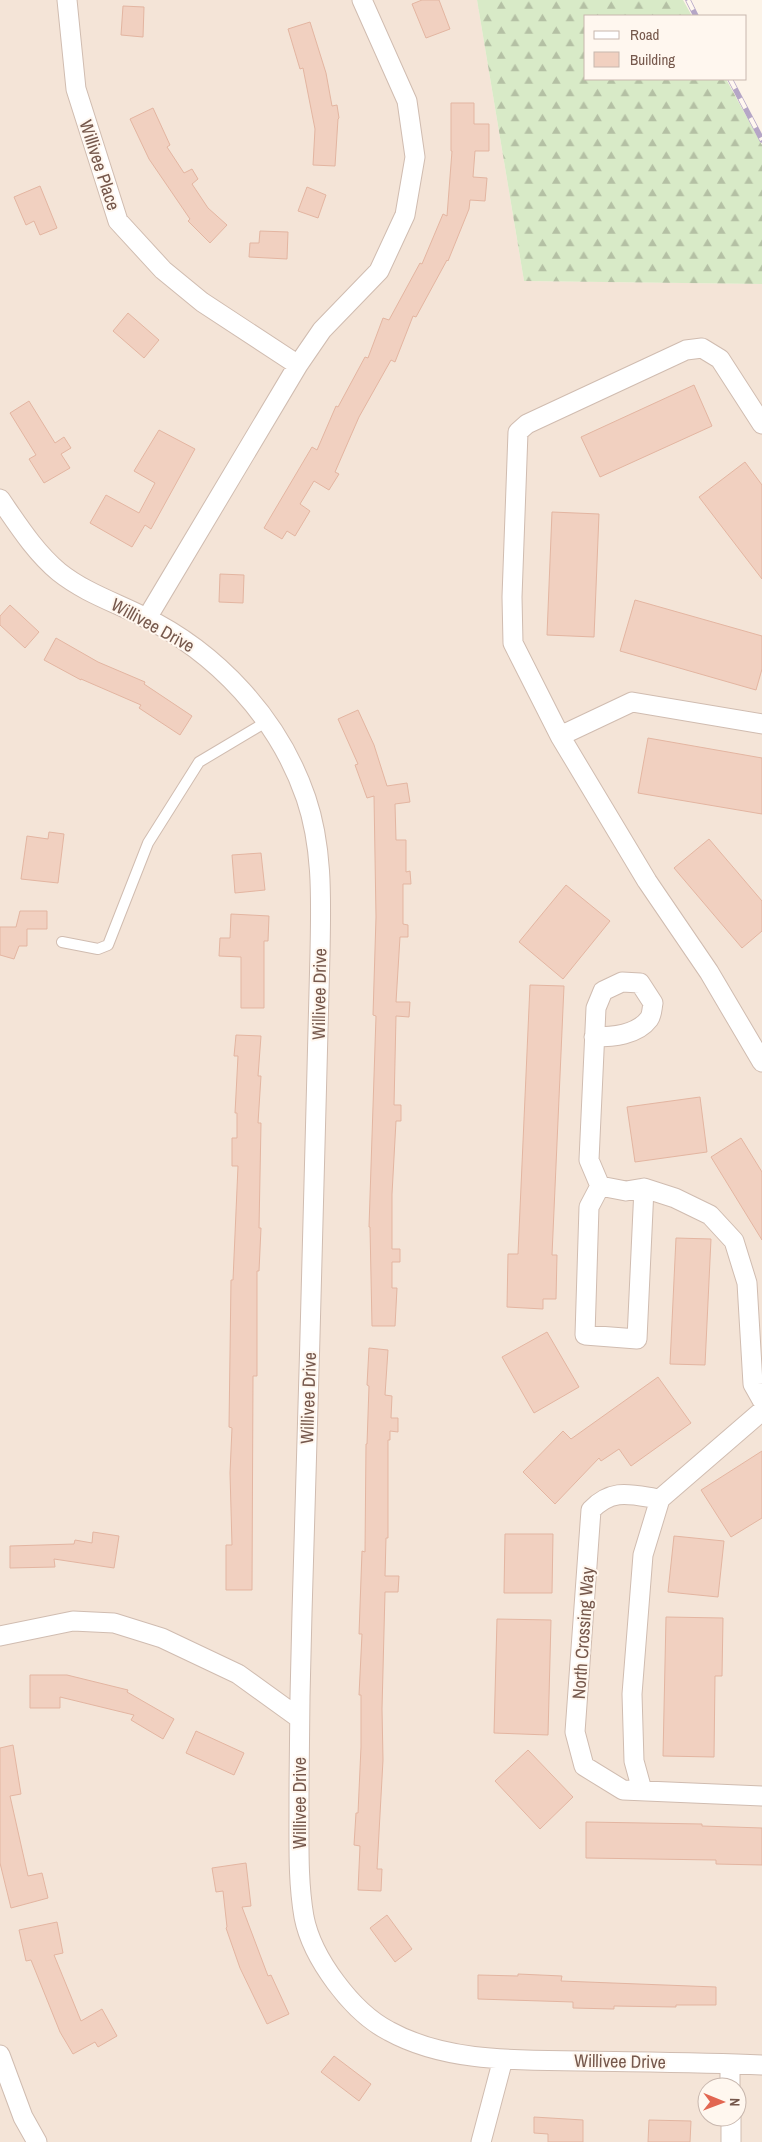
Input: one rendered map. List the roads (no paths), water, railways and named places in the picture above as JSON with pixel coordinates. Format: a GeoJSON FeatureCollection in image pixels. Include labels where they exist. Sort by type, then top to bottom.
{"type":"FeatureCollection","features":[{"type":"Feature","properties":{"kind":"street","name":"Willivee Place"},"geometry":{"type":"LineString","coordinates":[[66,0],[76,89],[118,221],[163,270],[202,302],[298,365]]}},
{"type":"Feature","properties":{"kind":"street"},"geometry":{"type":"LineString","coordinates":[[147,618],[298,365],[322,330],[378,271],[405,215],[415,158],[406,101],[362,0]]}},
{"type":"Feature","properties":{"kind":"street"},"geometry":{"type":"LineString","coordinates":[[762,424],[720,359],[702,348],[686,350],[527,424],[518,432],[512,597],[513,643],[560,736],[648,881],[709,972],[762,1062]]}},
{"type":"Feature","properties":{"kind":"street","name":"Willivee Drive"},"geometry":{"type":"LineString","coordinates":[[0,499],[38,553],[60,573],[86,591],[147,618],[201,651],[223,670],[266,722],[291,761],[306,796],[316,832],[320,865],[321,906],[299,1718],[299,1874],[305,1921],[317,1950],[342,1991],[361,2012],[387,2030],[414,2042],[440,2050],[503,2059],[762,2065]]}},
{"type":"Feature","properties":{"kind":"street"},"geometry":{"type":"LineString","coordinates":[[560,736],[632,702],[762,724]]}},
{"type":"Feature","properties":{"kind":"street"},"geometry":{"type":"LineString","coordinates":[[594,1038],[589,1160],[600,1186]]}},
{"type":"Feature","properties":{"kind":"street"},"geometry":{"type":"LineString","coordinates":[[600,1186],[589,1207],[585,1335],[637,1339],[644,1188]]}},
{"type":"Feature","properties":{"kind":"street"},"geometry":{"type":"LineString","coordinates":[[600,1186],[626,1191],[644,1188],[675,1198],[710,1215],[734,1242],[746,1283],[754,1384],[762,1400]]}},
{"type":"Feature","properties":{"kind":"street"},"geometry":{"type":"LineString","coordinates":[[642,1790],[634,1762],[633,1684],[642,1555],[660,1499],[762,1411]]}},
{"type":"Feature","properties":{"kind":"street","name":"North Crossing Way"},"geometry":{"type":"LineString","coordinates":[[660,1499],[624,1494],[611,1495],[601,1500],[591,1510],[576,1732],[584,1766],[624,1790],[762,1796]]}},
{"type":"Feature","properties":{"kind":"street"},"geometry":{"type":"LineString","coordinates":[[0,1636],[73,1621],[114,1622],[162,1638],[238,1674],[299,1718]]}},
{"type":"Feature","properties":{"kind":"street"},"geometry":{"type":"LineString","coordinates":[[0,2055],[24,2118],[37,2142]]}},
{"type":"Feature","properties":{"kind":"street"},"geometry":{"type":"LineString","coordinates":[[481,2142],[503,2059]]}},
{"type":"Feature","properties":{"kind":"street"},"geometry":{"type":"LineString","coordinates":[[730,2064],[730,2077]]}},
{"type":"Feature","properties":{"kind":"street"},"geometry":{"type":"LineString","coordinates":[[730,2127],[731,2142]]}},
{"type":"Feature","properties":{"kind":"lane"},"geometry":{"type":"LineString","coordinates":[[62,942],[98,949],[108,945],[148,843],[199,762],[266,722]]}},
{"type":"Feature","properties":{"kind":"railway"},"geometry":{"type":"LineString","coordinates":[[688,0],[696,15]]}},
{"type":"Feature","properties":{"kind":"railway"},"geometry":{"type":"LineString","coordinates":[[731,80],[762,140]]}}]}
